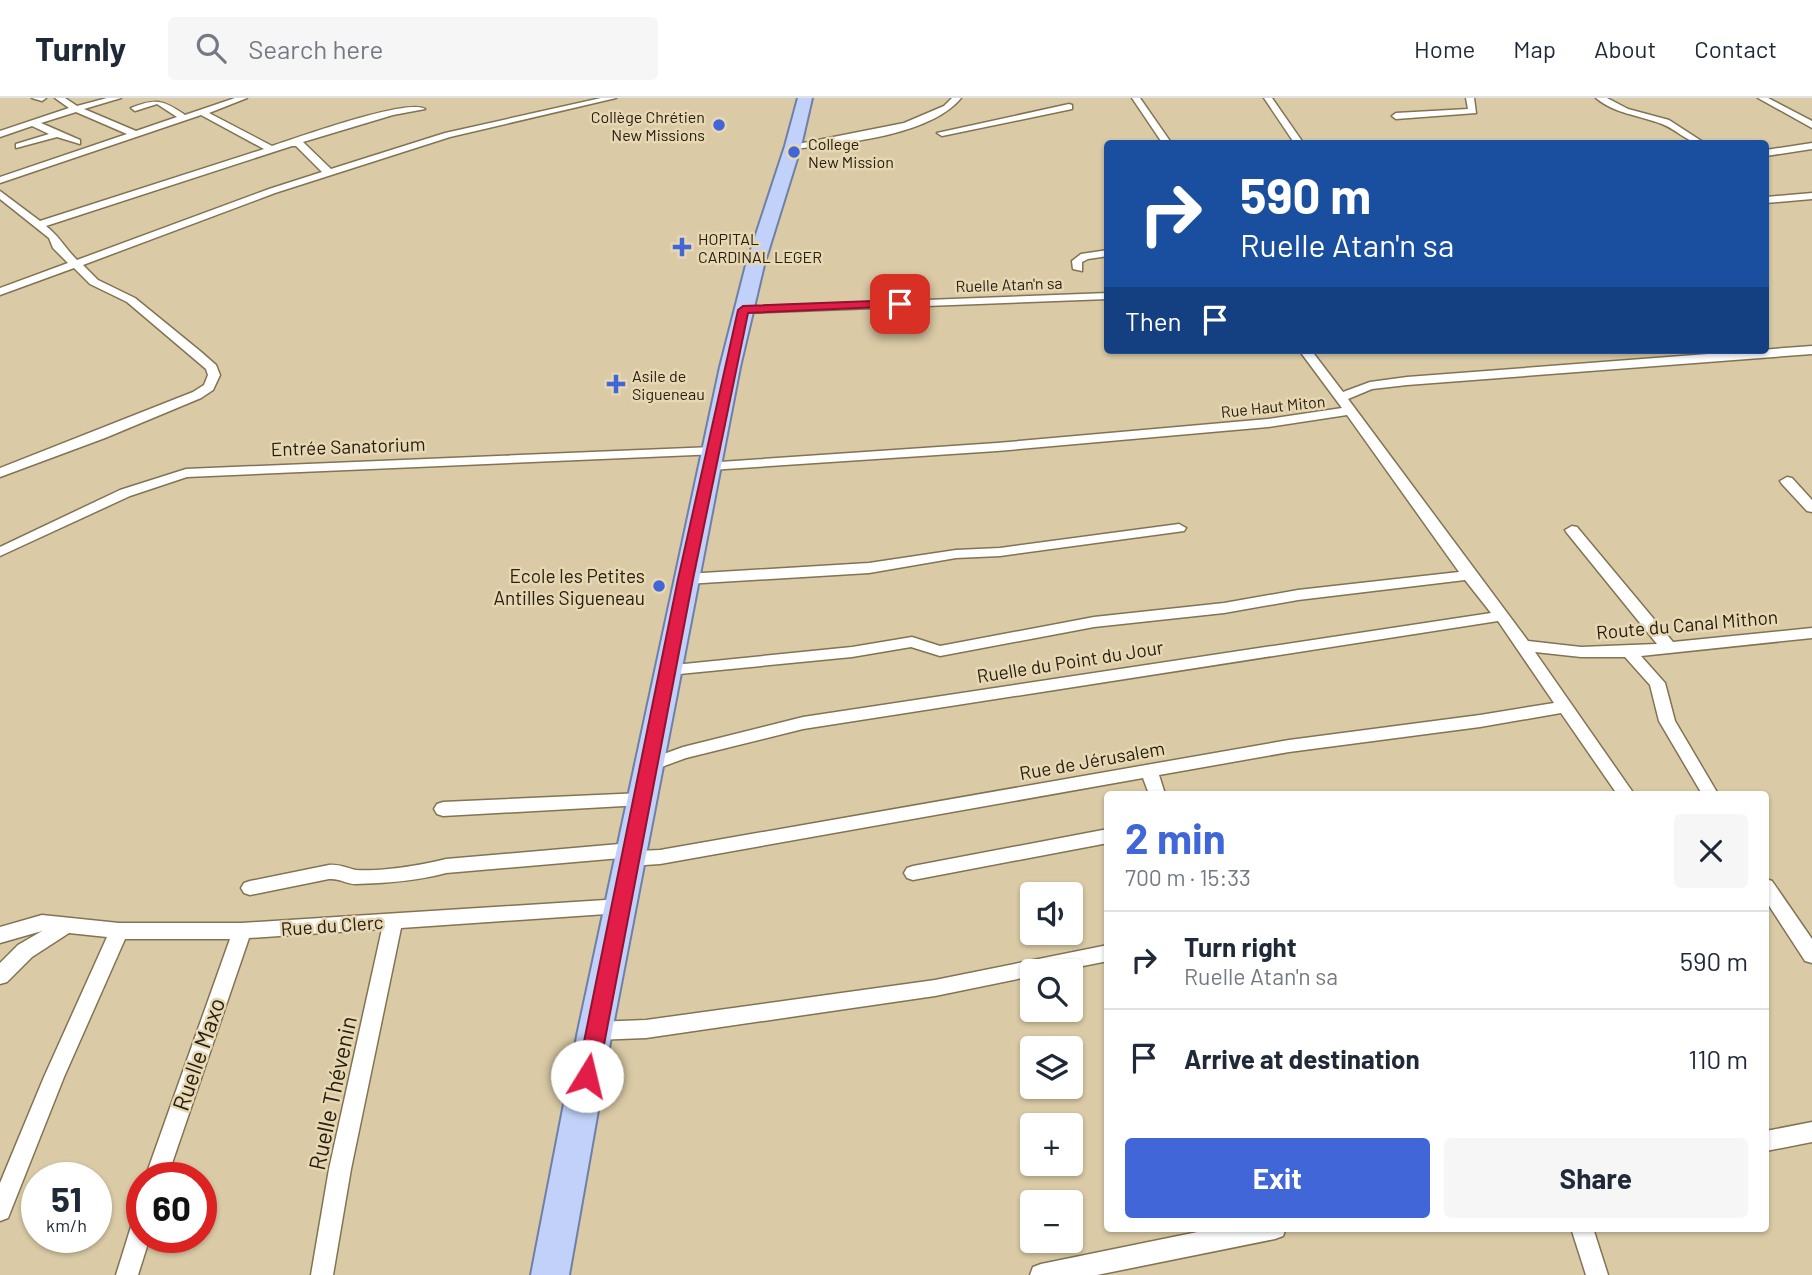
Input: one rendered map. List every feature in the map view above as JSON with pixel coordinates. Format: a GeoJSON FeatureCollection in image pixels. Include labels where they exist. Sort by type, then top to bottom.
{"type":"FeatureCollection","features":[{"type":"Feature","properties":{"kind":"main road"},"geometry":{"type":"LineString","coordinates":[[550,1275],[630,854],[743,310],[793,146],[804,98]]}},
{"type":"Feature","properties":{"kind":"street"},"geometry":{"type":"LineString","coordinates":[[36,98],[42,98]]}},
{"type":"Feature","properties":{"kind":"street"},"geometry":{"type":"LineString","coordinates":[[59,98],[76,109],[135,134]]}},
{"type":"Feature","properties":{"kind":"street"},"geometry":{"type":"LineString","coordinates":[[0,134],[117,98]]}},
{"type":"Feature","properties":{"kind":"street"},"geometry":{"type":"LineString","coordinates":[[0,180],[243,98]]}},
{"type":"Feature","properties":{"kind":"street"},"geometry":{"type":"LineString","coordinates":[[0,292],[272,191],[448,135],[612,98]]}},
{"type":"Feature","properties":{"kind":"street"},"geometry":{"type":"LineString","coordinates":[[793,146],[873,134],[918,122],[942,112],[957,98]]}},
{"type":"Feature","properties":{"kind":"street"},"geometry":{"type":"LineString","coordinates":[[1136,98],[1165,140]]}},
{"type":"Feature","properties":{"kind":"street"},"geometry":{"type":"LineString","coordinates":[[1268,98],[1297,140]]}},
{"type":"Feature","properties":{"kind":"street"},"geometry":{"type":"LineString","coordinates":[[1396,116],[1473,111],[1470,98]]}},
{"type":"Feature","properties":{"kind":"street"},"geometry":{"type":"LineString","coordinates":[[1600,98],[1625,111],[1667,122],[1696,140]]}},
{"type":"Feature","properties":{"kind":"street"},"geometry":{"type":"LineString","coordinates":[[1762,98],[1812,125]]}},
{"type":"Feature","properties":{"kind":"street"},"geometry":{"type":"LineString","coordinates":[[135,108],[158,99],[183,117]]}},
{"type":"Feature","properties":{"kind":"street"},"geometry":{"type":"LineString","coordinates":[[942,133],[1069,107]]}},
{"type":"Feature","properties":{"kind":"street"},"geometry":{"type":"LineString","coordinates":[[39,225],[290,143],[392,112],[421,108]]}},
{"type":"Feature","properties":{"kind":"street"},"geometry":{"type":"LineString","coordinates":[[201,112],[271,149]]}},
{"type":"Feature","properties":{"kind":"street"},"geometry":{"type":"LineString","coordinates":[[942,112],[952,116]]}},
{"type":"Feature","properties":{"kind":"street"},"geometry":{"type":"LineString","coordinates":[[961,121],[971,126]]}},
{"type":"Feature","properties":{"kind":"street"},"geometry":{"type":"LineString","coordinates":[[32,123],[77,142]]}},
{"type":"Feature","properties":{"kind":"street"},"geometry":{"type":"LineString","coordinates":[[19,146],[57,134]]}},
{"type":"Feature","properties":{"kind":"street"},"geometry":{"type":"LineString","coordinates":[[290,143],[299,144],[330,174]]}},
{"type":"Feature","properties":{"kind":"street"},"geometry":{"type":"LineString","coordinates":[[1769,153],[1812,146]]}},
{"type":"Feature","properties":{"kind":"street"},"geometry":{"type":"LineString","coordinates":[[0,194],[54,237],[57,246],[94,282],[131,300],[196,353],[212,368],[214,381],[197,394],[101,435],[0,473]]}},
{"type":"Feature","properties":{"kind":"street"},"geometry":{"type":"LineString","coordinates":[[1769,200],[1812,196]]}},
{"type":"Feature","properties":{"kind":"street"},"geometry":{"type":"LineString","coordinates":[[1077,268],[1077,261],[1085,256],[1104,254]]}},
{"type":"Feature","properties":{"kind":"street","name":"Ruelle Atan'n sa"},"geometry":{"type":"LineString","coordinates":[[743,310],[1104,296]]}},
{"type":"Feature","properties":{"kind":"street","name":"Rue Haut Miton"},"geometry":{"type":"LineString","coordinates":[[1769,351],[1812,350]]}},
{"type":"Feature","properties":{"kind":"street"},"geometry":{"type":"LineString","coordinates":[[1308,354],[1502,616],[1624,791]]}},
{"type":"Feature","properties":{"kind":"street","name":"Rue Haut Miton"},"geometry":{"type":"LineString","coordinates":[[712,458],[997,447],[1268,423],[1336,415],[1345,404],[1370,386],[1713,354]]}},
{"type":"Feature","properties":{"kind":"street","name":"Entrée Sanatorium"},"geometry":{"type":"LineString","coordinates":[[0,552],[125,493],[186,473],[712,458]]}},
{"type":"Feature","properties":{"kind":"street"},"geometry":{"type":"LineString","coordinates":[[1787,481],[1812,508]]}},
{"type":"Feature","properties":{"kind":"street"},"geometry":{"type":"LineString","coordinates":[[686,579],[869,568],[956,554],[1000,552],[1179,528]]}},
{"type":"Feature","properties":{"kind":"street"},"geometry":{"type":"LineString","coordinates":[[1572,530],[1668,647]]}},
{"type":"Feature","properties":{"kind":"street"},"geometry":{"type":"LineString","coordinates":[[670,670],[852,652],[912,642],[940,651],[1094,622],[1469,575]]}},
{"type":"Feature","properties":{"kind":"street","name":"Ruelle du Point du Jour"},"geometry":{"type":"LineString","coordinates":[[648,766],[683,753],[803,723],[1502,616]]}},
{"type":"Feature","properties":{"kind":"street","name":"Route du Canal Mithon"},"geometry":{"type":"LineString","coordinates":[[1523,646],[1581,652],[1629,652],[1812,633]]}},
{"type":"Feature","properties":{"kind":"street"},"geometry":{"type":"LineString","coordinates":[[1629,652],[1657,683],[1667,721],[1708,791]]}},
{"type":"Feature","properties":{"kind":"street","name":"Rue de Jérusalem"},"geometry":{"type":"LineString","coordinates":[[250,888],[341,871],[352,877],[423,872],[446,866],[630,854],[660,857],[1289,746],[1480,721],[1563,707]]}},
{"type":"Feature","properties":{"kind":"street"},"geometry":{"type":"LineString","coordinates":[[1149,771],[1156,791]]}},
{"type":"Feature","properties":{"kind":"street"},"geometry":{"type":"LineString","coordinates":[[443,809],[642,799]]}},
{"type":"Feature","properties":{"kind":"street"},"geometry":{"type":"LineString","coordinates":[[913,873],[1104,837]]}},
{"type":"Feature","properties":{"kind":"street"},"geometry":{"type":"LineString","coordinates":[[1769,890],[1812,955]]}},
{"type":"Feature","properties":{"kind":"street","name":"Rue du Clerc"},"geometry":{"type":"LineString","coordinates":[[0,935],[42,923],[120,931],[242,931],[621,906]]}},
{"type":"Feature","properties":{"kind":"street","name":"Ruelle Thévenin"},"geometry":{"type":"LineString","coordinates":[[322,1275],[340,1169],[393,921]]}},
{"type":"Feature","properties":{"kind":"street"},"geometry":{"type":"LineString","coordinates":[[0,976],[24,951],[64,927]]}},
{"type":"Feature","properties":{"kind":"street"},"geometry":{"type":"LineString","coordinates":[[0,1210],[9,1167],[54,1077],[120,931]]}},
{"type":"Feature","properties":{"kind":"street","name":"Ruelle Maxo"},"geometry":{"type":"LineString","coordinates":[[161,1162],[227,967],[242,931]]}},
{"type":"Feature","properties":{"kind":"street"},"geometry":{"type":"LineString","coordinates":[[595,1031],[646,1029],[935,988],[1104,954]]}},
{"type":"Feature","properties":{"kind":"street"},"geometry":{"type":"LineString","coordinates":[[1769,1140],[1812,1132]]}},
{"type":"Feature","properties":{"kind":"street"},"geometry":{"type":"LineString","coordinates":[[1041,1275],[1255,1232]]}},
{"type":"Feature","properties":{"kind":"street"},"geometry":{"type":"LineString","coordinates":[[1583,1232],[1597,1275]]}},
{"type":"Feature","properties":{"kind":"street"},"geometry":{"type":"LineString","coordinates":[[127,1275],[134,1253]]}},
{"type":"Feature","properties":{"kind":"place","name":"Collège Chrétien New Missions"},"geometry":{"type":"Point","coordinates":[719,125]}},
{"type":"Feature","properties":{"kind":"place","name":"College New Mission"},"geometry":{"type":"Point","coordinates":[794,152]}},
{"type":"Feature","properties":{"kind":"place","name":"HOPITAL CARDINAL LEGER"},"geometry":{"type":"Point","coordinates":[682,247]}},
{"type":"Feature","properties":{"kind":"place","name":"Asile de Sigueneau"},"geometry":{"type":"Point","coordinates":[616,384]}},
{"type":"Feature","properties":{"kind":"place","name":"Ecole les Petites Antilles Sigueneau"},"geometry":{"type":"Point","coordinates":[659,586]}},
{"type":"Feature","properties":{"kind":"route"},"geometry":{"type":"LineString","coordinates":[[587,1076],[686,579],[743,310],[900,304]]}}]}
